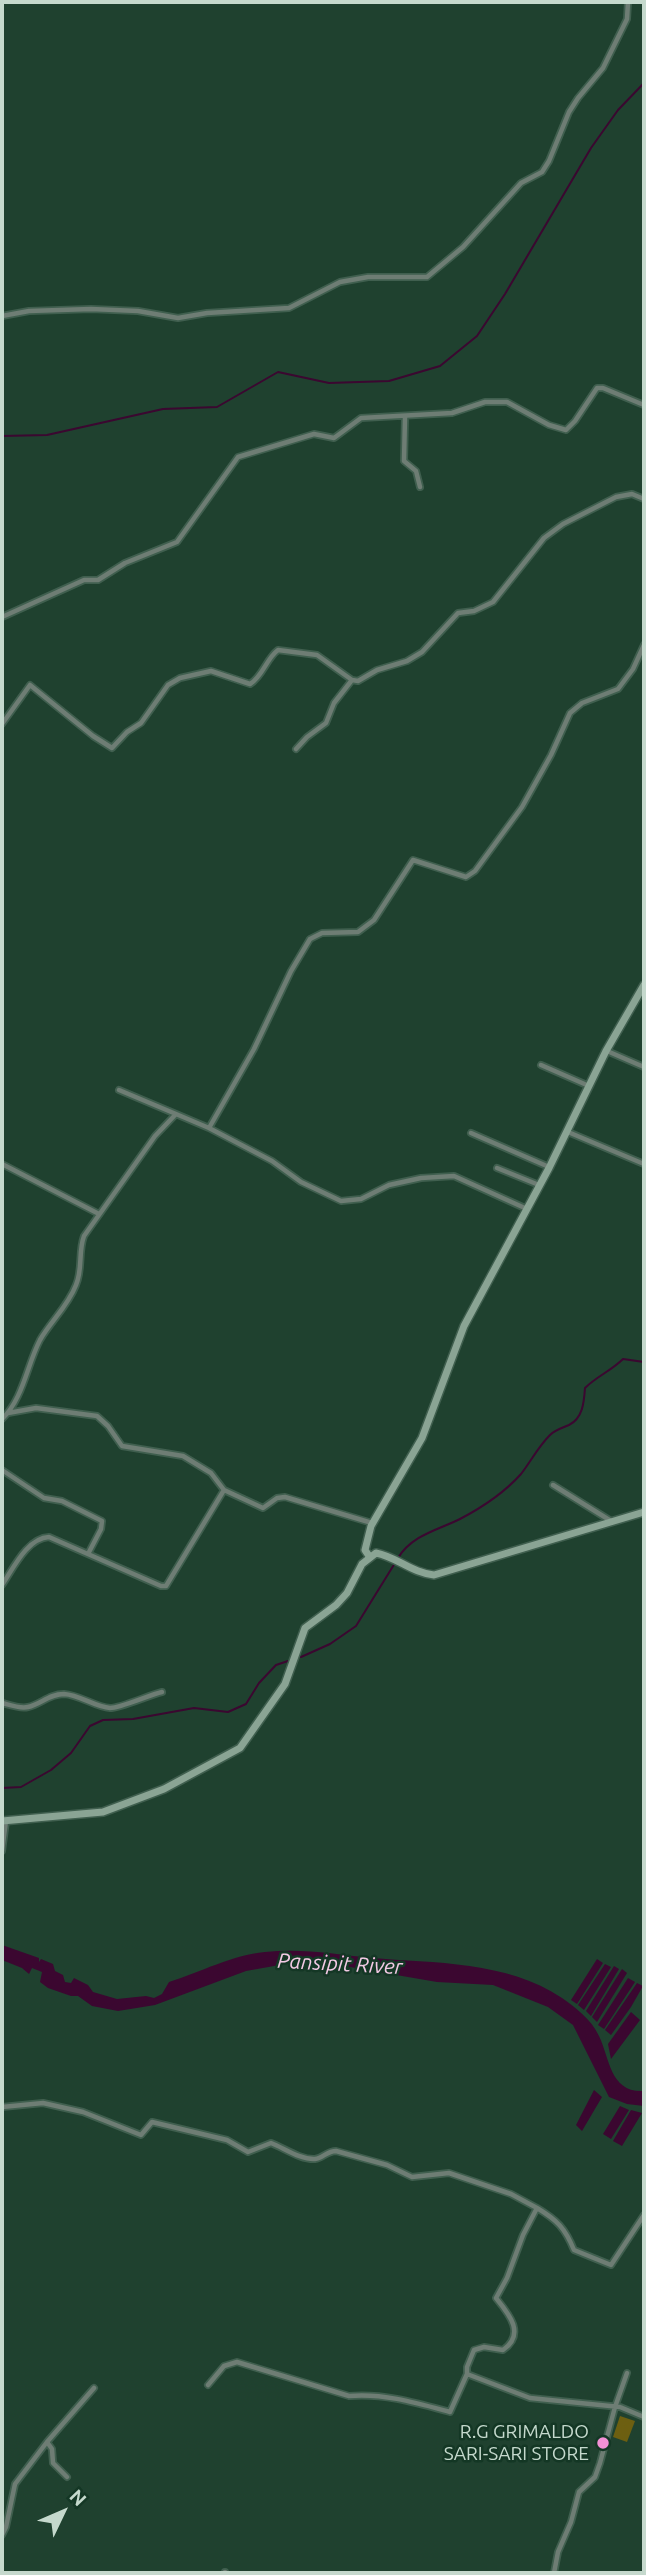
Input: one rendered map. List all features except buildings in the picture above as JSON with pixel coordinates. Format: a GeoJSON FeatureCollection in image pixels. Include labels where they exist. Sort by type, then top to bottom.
{"type":"FeatureCollection","features":[{"type":"Feature","properties":{"kind":"main road"},"geometry":{"type":"LineString","coordinates":[[369,1556],[365,1550],[366,1540],[373,1523],[422,1438],[464,1326],[550,1167],[606,1051],[644,985]]}},
{"type":"Feature","properties":{"kind":"main road"},"geometry":{"type":"LineString","coordinates":[[4,1821],[103,1812],[164,1789],[240,1748],[285,1684],[305,1628],[336,1605],[347,1593],[369,1556],[376,1553],[388,1556],[420,1574],[434,1574],[644,1512]]}},
{"type":"Feature","properties":{"kind":"street"},"geometry":{"type":"LineString","coordinates":[[2,316],[29,311],[91,309],[138,310],[178,318],[206,313],[289,308],[340,282],[368,277],[427,277],[463,247],[521,183],[542,172],[569,112],[603,68],[627,19],[628,2]]}},
{"type":"Feature","properties":{"kind":"street"},"geometry":{"type":"LineString","coordinates":[[2,617],[84,580],[98,580],[125,563],[177,542],[238,457],[314,434],[334,438],[361,418],[452,413],[485,402],[497,401],[507,402],[549,425],[566,430],[597,388],[603,388],[642,405],[644,398]]}},
{"type":"Feature","properties":{"kind":"street"},"geometry":{"type":"LineString","coordinates":[[405,417],[404,461],[416,471],[420,487]]}},
{"type":"Feature","properties":{"kind":"street"},"geometry":{"type":"LineString","coordinates":[[2,724],[30,685],[112,748],[127,732],[141,723],[171,682],[211,671],[250,684],[259,677],[278,650],[317,655],[352,680],[360,681],[377,670],[407,661],[422,652],[458,613],[474,611],[493,602],[544,538],[563,524],[616,497],[632,494],[644,499]]}},
{"type":"Feature","properties":{"kind":"street"},"geometry":{"type":"LineString","coordinates":[[209,1128],[254,1049],[291,971],[310,939],[323,933],[358,932],[374,920],[413,860],[466,877],[475,871],[522,807],[551,755],[570,713],[582,703],[618,689],[633,669],[644,645]]}},
{"type":"Feature","properties":{"kind":"street"},"geometry":{"type":"LineString","coordinates":[[296,749],[326,723],[335,702],[352,680]]}},
{"type":"Feature","properties":{"kind":"street"},"geometry":{"type":"LineString","coordinates":[[606,1051],[644,1067]]}},
{"type":"Feature","properties":{"kind":"street"},"geometry":{"type":"LineString","coordinates":[[541,1065],[590,1087]]}},
{"type":"Feature","properties":{"kind":"street"},"geometry":{"type":"LineString","coordinates":[[119,1090],[209,1128],[272,1161],[301,1182],[341,1201],[360,1199],[389,1185],[421,1178],[454,1176],[527,1209]]}},
{"type":"Feature","properties":{"kind":"street"},"geometry":{"type":"LineString","coordinates":[[2,1419],[8,1413],[41,1340],[76,1286],[80,1273],[79,1249],[84,1236],[155,1136],[176,1114]]}},
{"type":"Feature","properties":{"kind":"street"},"geometry":{"type":"LineString","coordinates":[[568,1132],[644,1164]]}},
{"type":"Feature","properties":{"kind":"street"},"geometry":{"type":"LineString","coordinates":[[471,1133],[550,1167]]}},
{"type":"Feature","properties":{"kind":"street"},"geometry":{"type":"LineString","coordinates":[[2,1164],[99,1213]]}},
{"type":"Feature","properties":{"kind":"street"},"geometry":{"type":"LineString","coordinates":[[497,1168],[540,1186]]}},
{"type":"Feature","properties":{"kind":"street"},"geometry":{"type":"LineString","coordinates":[[8,1413],[36,1408],[97,1416],[122,1446],[183,1456],[211,1473],[224,1490],[263,1508],[277,1498],[285,1497],[373,1523]]}},
{"type":"Feature","properties":{"kind":"street"},"geometry":{"type":"LineString","coordinates":[[2,1470],[44,1498],[62,1501],[102,1521],[101,1529],[88,1554]]}},
{"type":"Feature","properties":{"kind":"street"},"geometry":{"type":"LineString","coordinates":[[553,1485],[612,1522]]}},
{"type":"Feature","properties":{"kind":"street"},"geometry":{"type":"LineString","coordinates":[[2,1585],[31,1545],[41,1538],[49,1537],[166,1586],[224,1490]]}},
{"type":"Feature","properties":{"kind":"street"},"geometry":{"type":"LineString","coordinates":[[2,1703],[30,1707],[48,1697],[63,1694],[81,1697],[108,1708],[162,1692]]}},
{"type":"Feature","properties":{"kind":"street"},"geometry":{"type":"LineString","coordinates":[[2,1851],[4,1821]]}},
{"type":"Feature","properties":{"kind":"street"},"geometry":{"type":"LineString","coordinates":[[2,2107],[43,2103],[83,2112],[141,2135],[152,2122],[227,2140],[248,2152],[271,2143],[317,2159],[330,2151],[336,2151],[380,2163],[412,2177],[449,2173],[511,2194],[537,2208],[552,2217],[567,2232],[574,2249],[611,2264],[644,2215]]}},
{"type":"Feature","properties":{"kind":"street"},"geometry":{"type":"LineString","coordinates":[[208,2385],[224,2366],[237,2362],[349,2396],[398,2398],[450,2412],[467,2374],[474,2350],[484,2347],[503,2350],[508,2347],[515,2333],[514,2321],[496,2298],[537,2208]]}},
{"type":"Feature","properties":{"kind":"street"},"geometry":{"type":"LineString","coordinates":[[554,2573],[558,2552],[571,2522],[579,2492],[595,2477],[627,2373]]}},
{"type":"Feature","properties":{"kind":"street"},"geometry":{"type":"LineString","coordinates":[[467,2374],[530,2398],[615,2407],[644,2417]]}},
{"type":"Feature","properties":{"kind":"street"},"geometry":{"type":"LineString","coordinates":[[2,2535],[15,2484],[94,2388]]}},
{"type":"Feature","properties":{"kind":"street"},"geometry":{"type":"LineString","coordinates":[[47,2442],[52,2449],[52,2463],[68,2477]]}},
{"type":"Feature","properties":{"kind":"shaded area"},"geometry":{"type":"Polygon","coordinates":[[[620,2416],[635,2421],[627,2442],[613,2437],[620,2416]]]}},
{"type":"Feature","properties":{"kind":"water","name":"Pansipit River"},"geometry":{"type":"Polygon","coordinates":[[[2,1945],[39,1958],[39,1962],[41,1959],[53,1964],[55,1971],[63,1975],[65,1982],[71,1983],[74,1978],[88,1985],[93,1992],[117,1999],[146,1996],[154,1998],[162,1994],[169,1982],[241,1957],[278,1951],[445,1963],[494,1970],[541,1986],[583,2014],[599,2036],[618,2081],[633,2090],[644,2091],[644,2106],[627,2104],[609,2097],[573,2025],[548,2007],[493,1985],[437,1982],[344,1966],[317,1968],[305,1963],[291,1963],[246,1971],[155,2005],[118,2011],[92,2006],[78,1996],[48,1988],[40,1982],[42,1972],[32,1968],[29,1974],[22,1968],[2,1960],[2,1945]]]}},
{"type":"Feature","properties":{"kind":"water"},"geometry":{"type":"Polygon","coordinates":[[[597,1959],[603,1963],[577,2004],[571,2000],[597,1959]]]}},
{"type":"Feature","properties":{"kind":"water"},"geometry":{"type":"Polygon","coordinates":[[[605,1964],[611,1967],[584,2010],[578,2005],[605,1964]]]}},
{"type":"Feature","properties":{"kind":"water"},"geometry":{"type":"Polygon","coordinates":[[[614,1966],[619,1969],[591,2016],[586,2011],[614,1966]]]}},
{"type":"Feature","properties":{"kind":"water"},"geometry":{"type":"Polygon","coordinates":[[[622,1969],[627,1973],[597,2022],[592,2017],[622,1969]]]}},
{"type":"Feature","properties":{"kind":"water"},"geometry":{"type":"Polygon","coordinates":[[[628,1978],[635,1982],[604,2029],[598,2025],[628,1978]]]}},
{"type":"Feature","properties":{"kind":"water"},"geometry":{"type":"Polygon","coordinates":[[[637,1983],[643,1986],[611,2035],[605,2030],[637,1983]]]}},
{"type":"Feature","properties":{"kind":"water"},"geometry":{"type":"Polygon","coordinates":[[[631,2012],[640,2020],[611,2059],[608,2044],[631,2012]]]}},
{"type":"Feature","properties":{"kind":"water"},"geometry":{"type":"Polygon","coordinates":[[[594,2090],[602,2097],[582,2131],[576,2125],[594,2090]]]}},
{"type":"Feature","properties":{"kind":"water"},"geometry":{"type":"Polygon","coordinates":[[[620,2106],[629,2110],[611,2139],[603,2134],[620,2106]]]}},
{"type":"Feature","properties":{"kind":"water"},"geometry":{"type":"Polygon","coordinates":[[[631,2110],[642,2113],[622,2146],[613,2141],[631,2110]]]}},
{"type":"Feature","properties":{"kind":"waterway"},"geometry":{"type":"LineString","coordinates":[[2,436],[47,435],[163,409],[217,407],[278,372],[329,383],[389,381],[440,366],[477,336],[505,294],[591,148],[618,110],[644,83]]}},
{"type":"Feature","properties":{"kind":"waterway"},"geometry":{"type":"LineString","coordinates":[[398,1558],[418,1538],[469,1514],[508,1487],[550,1435],[574,1422],[580,1414],[585,1388],[590,1384],[623,1359],[644,1362]]}},
{"type":"Feature","properties":{"kind":"waterway"},"geometry":{"type":"LineString","coordinates":[[301,1657],[330,1644],[356,1626],[395,1563]]}},
{"type":"Feature","properties":{"kind":"waterway"},"geometry":{"type":"LineString","coordinates":[[2,1788],[21,1787],[51,1770],[71,1753],[90,1726],[103,1720],[133,1719],[194,1708],[228,1712],[246,1704],[259,1683],[276,1665],[288,1661]]}},
{"type":"Feature","properties":{"kind":"place","name":"R.G GRIMALDO SARI-SARI STORE"},"geometry":{"type":"Point","coordinates":[603,2443]}}]}
